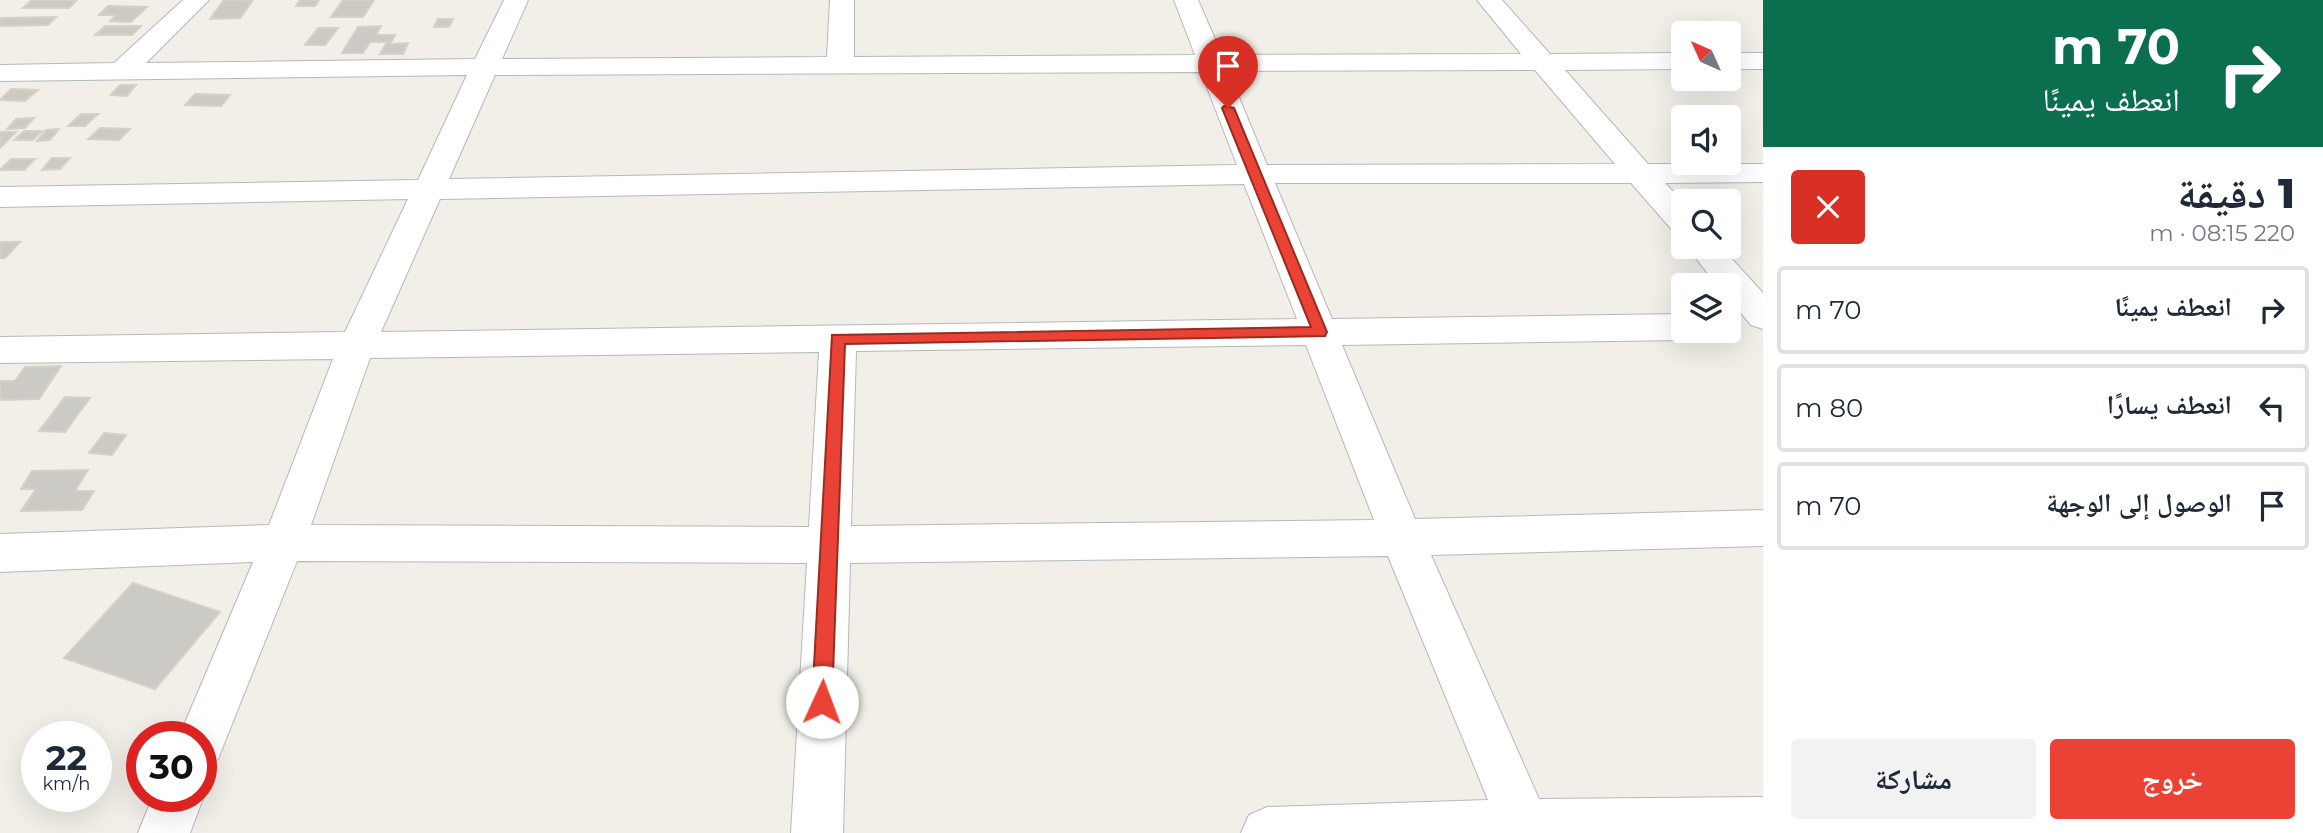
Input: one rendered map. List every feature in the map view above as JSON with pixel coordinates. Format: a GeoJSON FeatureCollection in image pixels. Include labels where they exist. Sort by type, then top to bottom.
{"type":"FeatureCollection","features":[{"type":"Feature","properties":{"kind":"street"},"geometry":{"type":"LineString","coordinates":[[122,71],[197,0]]}},
{"type":"Feature","properties":{"kind":"street"},"geometry":{"type":"LineString","coordinates":[[210,721],[283,544],[356,346],[516,0]]}},
{"type":"Feature","properties":{"kind":"street"},"geometry":{"type":"LineString","coordinates":[[840,65],[842,0]]}},
{"type":"Feature","properties":{"kind":"street"},"geometry":{"type":"LineString","coordinates":[[1186,0],[1402,538],[1525,829]]}},
{"type":"Feature","properties":{"kind":"street"},"geometry":{"type":"LineString","coordinates":[[1489,0],[1671,209]]}},
{"type":"Feature","properties":{"kind":"street"},"geometry":{"type":"LineString","coordinates":[[0,73],[486,67],[1671,61]]}},
{"type":"Feature","properties":{"kind":"street"},"geometry":{"type":"LineString","coordinates":[[0,197],[1255,174],[1763,173]]}},
{"type":"Feature","properties":{"kind":"street"},"geometry":{"type":"LineString","coordinates":[[1713,259],[1763,317]]}},
{"type":"Feature","properties":{"kind":"street"},"geometry":{"type":"LineString","coordinates":[[1741,326],[1763,325]]}},
{"type":"Feature","properties":{"kind":"street"},"geometry":{"type":"LineString","coordinates":[[0,350],[1671,327]]}},
{"type":"Feature","properties":{"kind":"street"},"geometry":{"type":"LineString","coordinates":[[817,833],[827,545],[838,339]]}},
{"type":"Feature","properties":{"kind":"street"},"geometry":{"type":"LineString","coordinates":[[0,553],[283,544],[827,545],[1402,538],[1763,528]]}},
{"type":"Feature","properties":{"kind":"street"},"geometry":{"type":"LineString","coordinates":[[163,833],[172,812]]}},
{"type":"Feature","properties":{"kind":"street"},"geometry":{"type":"LineString","coordinates":[[1268,833],[1763,823]]}},
{"type":"Feature","properties":{"kind":"building"},"geometry":{"type":"Polygon","coordinates":[[[32,0],[77,0],[69,8],[23,8],[32,0]]]}},
{"type":"Feature","properties":{"kind":"building"},"geometry":{"type":"Polygon","coordinates":[[[224,0],[253,0],[240,18],[210,19],[224,0]]]}},
{"type":"Feature","properties":{"kind":"building"},"geometry":{"type":"Polygon","coordinates":[[[300,0],[319,0],[315,6],[296,6],[300,0]]]}},
{"type":"Feature","properties":{"kind":"building"},"geometry":{"type":"Polygon","coordinates":[[[343,0],[374,0],[363,17],[331,17],[343,0]]]}},
{"type":"Feature","properties":{"kind":"building"},"geometry":{"type":"Polygon","coordinates":[[[108,6],[147,7],[131,22],[110,21],[116,15],[99,15],[108,6]]]}},
{"type":"Feature","properties":{"kind":"building"},"geometry":{"type":"Polygon","coordinates":[[[56,17],[48,25],[0,26],[0,18],[56,17]]]}},
{"type":"Feature","properties":{"kind":"building"},"geometry":{"type":"Polygon","coordinates":[[[438,19],[453,19],[449,27],[434,27],[438,19]]]}},
{"type":"Feature","properties":{"kind":"building"},"geometry":{"type":"Polygon","coordinates":[[[105,26],[141,26],[132,35],[95,35],[105,26]]]}},
{"type":"Feature","properties":{"kind":"building"},"geometry":{"type":"Polygon","coordinates":[[[381,26],[376,35],[395,35],[390,44],[408,43],[403,54],[380,54],[387,42],[370,42],[363,53],[342,53],[358,27],[381,26]]]}},
{"type":"Feature","properties":{"kind":"building"},"geometry":{"type":"Polygon","coordinates":[[[318,28],[338,28],[325,45],[305,45],[318,28]]]}},
{"type":"Feature","properties":{"kind":"building"},"geometry":{"type":"Polygon","coordinates":[[[120,85],[136,85],[127,96],[111,95],[120,85]]]}},
{"type":"Feature","properties":{"kind":"building"},"geometry":{"type":"Polygon","coordinates":[[[11,89],[38,90],[25,101],[0,100],[11,89]]]}},
{"type":"Feature","properties":{"kind":"building"},"geometry":{"type":"Polygon","coordinates":[[[195,94],[230,95],[221,106],[185,105],[195,94]]]}},
{"type":"Feature","properties":{"kind":"building"},"geometry":{"type":"Polygon","coordinates":[[[81,114],[98,114],[85,126],[68,126],[81,114]]]}},
{"type":"Feature","properties":{"kind":"building"},"geometry":{"type":"Polygon","coordinates":[[[34,118],[25,128],[7,129],[16,119],[34,118]]]}},
{"type":"Feature","properties":{"kind":"building"},"geometry":{"type":"Polygon","coordinates":[[[100,128],[130,129],[119,140],[88,139],[100,128]]]}},
{"type":"Feature","properties":{"kind":"building"},"geometry":{"type":"Polygon","coordinates":[[[59,129],[50,140],[37,141],[46,130],[59,129]]]}},
{"type":"Feature","properties":{"kind":"building"},"geometry":{"type":"Polygon","coordinates":[[[24,131],[42,131],[33,140],[14,140],[24,131]]]}},
{"type":"Feature","properties":{"kind":"building"},"geometry":{"type":"Polygon","coordinates":[[[0,132],[16,132],[0,148],[0,132]]]}},
{"type":"Feature","properties":{"kind":"building"},"geometry":{"type":"Polygon","coordinates":[[[52,158],[70,158],[60,169],[42,170],[52,158]]]}},
{"type":"Feature","properties":{"kind":"building"},"geometry":{"type":"Polygon","coordinates":[[[11,159],[35,159],[24,170],[0,170],[11,159]]]}},
{"type":"Feature","properties":{"kind":"building"},"geometry":{"type":"Polygon","coordinates":[[[0,242],[20,242],[5,258],[0,258],[0,242]]]}},
{"type":"Feature","properties":{"kind":"building"},"geometry":{"type":"Polygon","coordinates":[[[61,366],[39,399],[0,400],[0,381],[15,381],[25,367],[61,366]]]}},
{"type":"Feature","properties":{"kind":"building"},"geometry":{"type":"Polygon","coordinates":[[[65,397],[90,398],[65,432],[39,431],[65,397]]]}},
{"type":"Feature","properties":{"kind":"building"},"geometry":{"type":"Polygon","coordinates":[[[104,433],[126,435],[112,455],[89,453],[104,433]]]}},
{"type":"Feature","properties":{"kind":"building"},"geometry":{"type":"Polygon","coordinates":[[[88,470],[75,491],[94,491],[82,510],[21,511],[36,489],[21,489],[32,471],[88,470]]]}},
{"type":"Feature","properties":{"kind":"building"},"geometry":{"type":"Polygon","coordinates":[[[133,583],[220,612],[155,689],[64,658],[133,583]]]}},
{"type":"Feature","properties":{"kind":"route"},"geometry":{"type":"LineString","coordinates":[[822,702],[838,339],[1320,332],[1228,108]]}}]}
